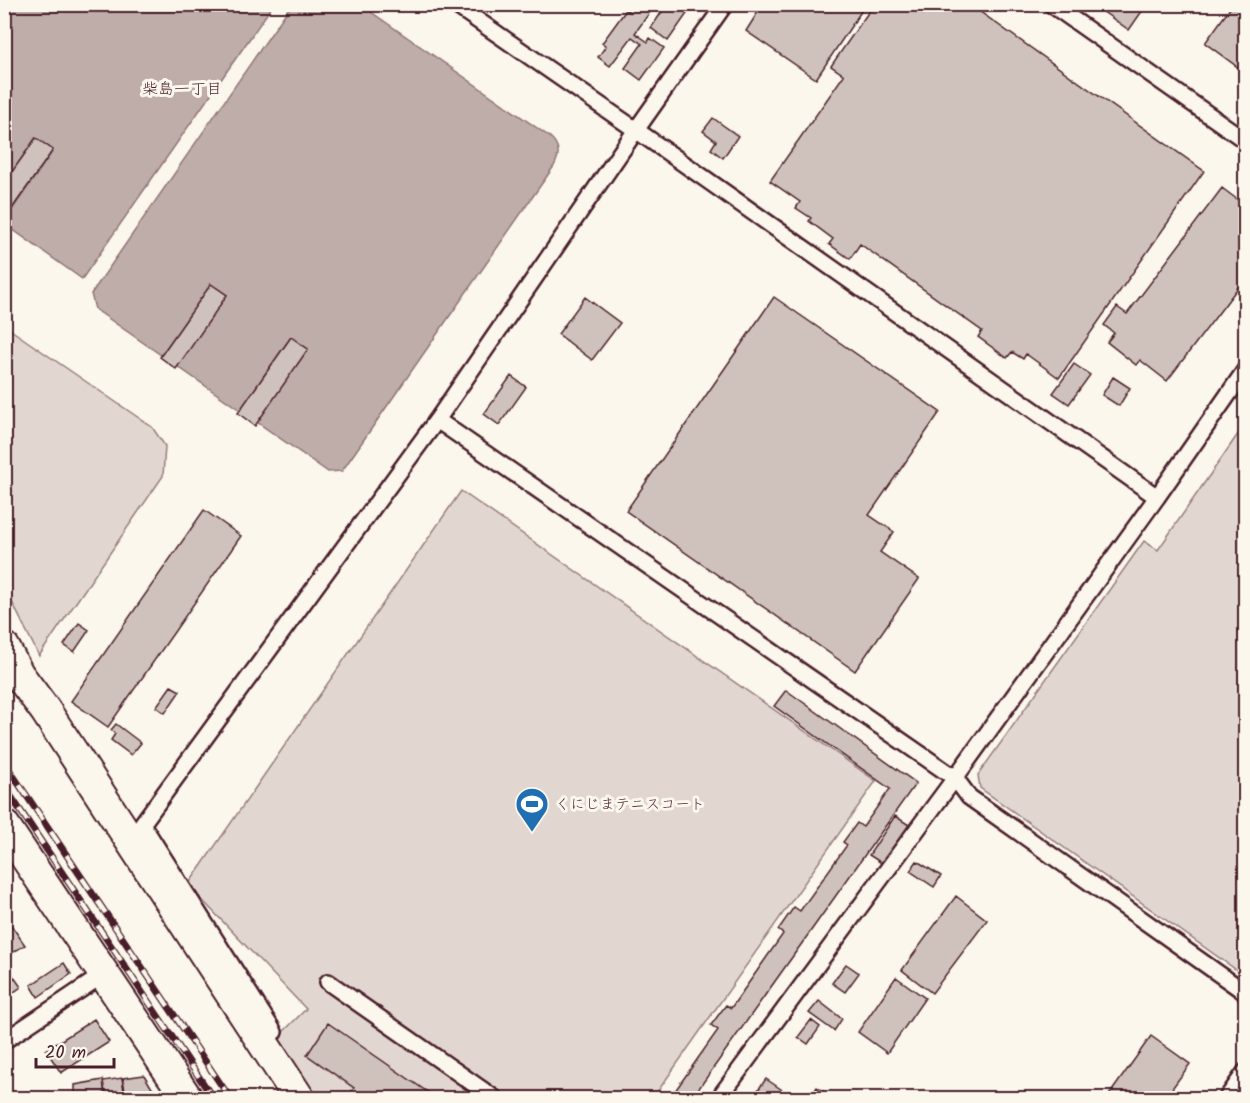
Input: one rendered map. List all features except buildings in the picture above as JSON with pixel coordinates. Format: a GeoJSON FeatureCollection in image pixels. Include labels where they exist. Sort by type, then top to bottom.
{"type":"FeatureCollection","features":[{"type":"Feature","properties":{"kind":"street"},"geometry":{"type":"LineString","coordinates":[[4,647],[19,675],[45,710],[299,1098]]}},
{"type":"Feature","properties":{"kind":"street"},"geometry":{"type":"LineString","coordinates":[[4,825],[187,1098]]}},
{"type":"Feature","properties":{"kind":"lane"},"geometry":{"type":"LineString","coordinates":[[453,4],[636,130],[1156,497]]}},
{"type":"Feature","properties":{"kind":"lane"},"geometry":{"type":"LineString","coordinates":[[274,1032],[141,824],[437,420],[725,4]]}},
{"type":"Feature","properties":{"kind":"lane"},"geometry":{"type":"LineString","coordinates":[[1051,4],[1245,141]]}},
{"type":"Feature","properties":{"kind":"lane"},"geometry":{"type":"LineString","coordinates":[[719,1098],[955,778],[1245,369]]}},
{"type":"Feature","properties":{"kind":"lane"},"geometry":{"type":"LineString","coordinates":[[437,420],[955,778],[969,797],[1245,993]]}},
{"type":"Feature","properties":{"kind":"lane"},"geometry":{"type":"LineString","coordinates":[[4,1041],[104,974]]}},
{"type":"Feature","properties":{"kind":"lane"},"geometry":{"type":"LineString","coordinates":[[328,982],[494,1098]]}},
{"type":"Feature","properties":{"kind":"lane"},"geometry":{"type":"LineString","coordinates":[[1227,1098],[1245,1071]]}},
{"type":"Feature","properties":{"kind":"shaded area"},"geometry":{"type":"Polygon","coordinates":[[[5,5],[273,5],[82,279],[5,224],[5,220],[53,151],[35,138],[5,183],[5,5]]]}},
{"type":"Feature","properties":{"kind":"shaded area"},"geometry":{"type":"Polygon","coordinates":[[[291,5],[361,5],[550,137],[558,151],[554,166],[342,471],[328,472],[257,422],[308,349],[290,338],[240,410],[177,366],[227,295],[211,284],[161,355],[95,309],[91,294],[291,5]]]}},
{"type":"Feature","properties":{"kind":"shaded area"},"geometry":{"type":"Polygon","coordinates":[[[5,326],[152,427],[165,446],[163,476],[39,656],[5,588],[5,326]]]}},
{"type":"Feature","properties":{"kind":"shaded area"},"geometry":{"type":"Polygon","coordinates":[[[1245,424],[1245,976],[980,788],[978,775],[1144,541],[1158,550],[1245,424]]]}},
{"type":"Feature","properties":{"kind":"shaded area","name":"くにじまテニスコート"},"geometry":{"type":"Polygon","coordinates":[[[461,491],[876,781],[653,1098],[308,1098],[273,1042],[306,1009],[188,885],[461,491]]]}},
{"type":"Feature","properties":{"kind":"railway"},"geometry":{"type":"LineString","coordinates":[[4,762],[230,1098]]}},
{"type":"Feature","properties":{"kind":"railway"},"geometry":{"type":"LineString","coordinates":[[4,786],[213,1098]]}},
{"type":"Feature","properties":{"kind":"place","name":"くにじまテニスコート"},"geometry":{"type":"Point","coordinates":[532,833]}},
{"type":"Feature","properties":{"kind":"district","name":"柴島一丁目"},"geometry":{"type":"Point","coordinates":[182,88]}}]}
